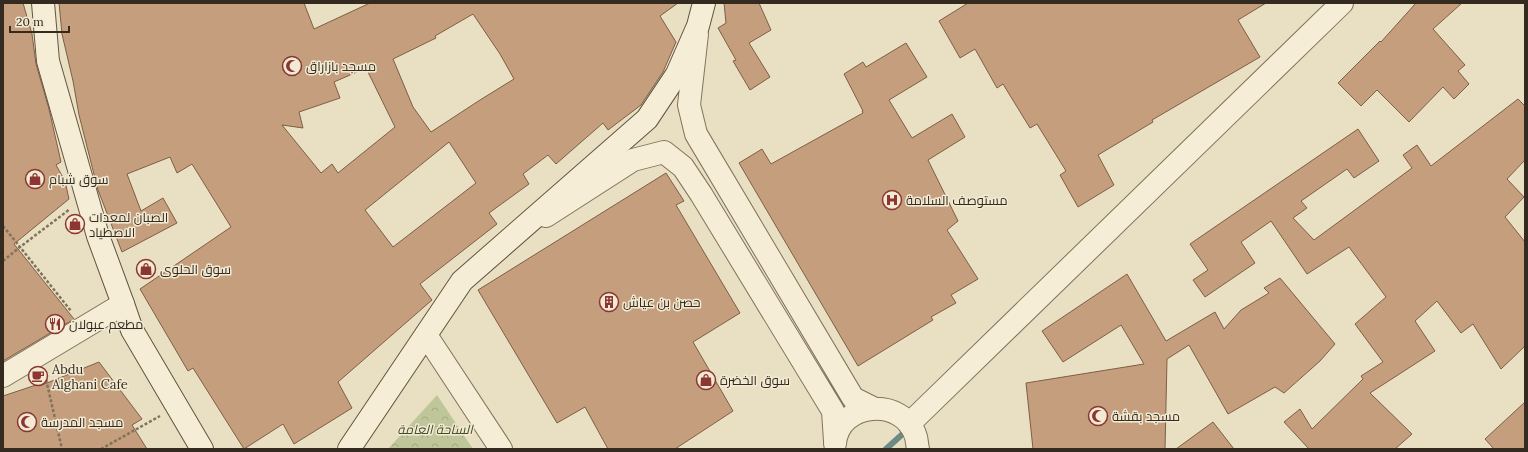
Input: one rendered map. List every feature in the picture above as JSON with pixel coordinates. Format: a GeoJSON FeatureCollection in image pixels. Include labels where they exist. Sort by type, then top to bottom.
{"type":"FeatureCollection","features":[{"type":"Feature","properties":{"kind":"street"},"geometry":{"type":"LineString","coordinates":[[43,3],[48,61],[98,236],[132,330],[202,449]]}},
{"type":"Feature","properties":{"kind":"street"},"geometry":{"type":"LineString","coordinates":[[704,3],[698,26],[689,105],[696,134],[853,398],[873,408]]}},
{"type":"Feature","properties":{"kind":"street"},"geometry":{"type":"LineString","coordinates":[[909,424],[1342,3]]}},
{"type":"Feature","properties":{"kind":"street"},"geometry":{"type":"LineString","coordinates":[[349,449],[462,281],[647,118],[677,74],[698,26]]}},
{"type":"Feature","properties":{"kind":"street"},"geometry":{"type":"LineString","coordinates":[[503,244],[633,160],[664,152],[683,167],[833,412],[835,445]]}},
{"type":"Feature","properties":{"kind":"street"},"geometry":{"type":"LineString","coordinates":[[3,376],[123,304]]}},
{"type":"Feature","properties":{"kind":"street"},"geometry":{"type":"LineString","coordinates":[[426,335],[501,449]]}},
{"type":"Feature","properties":{"kind":"street"},"geometry":{"type":"LineString","coordinates":[[835,445],[840,428],[848,418],[860,411],[873,408],[886,409],[899,414],[909,424],[916,436],[918,449]]}},
{"type":"Feature","properties":{"kind":"street"},"geometry":{"type":"LineString","coordinates":[[341,449],[372,415]]}},
{"type":"Feature","properties":{"kind":"street"},"geometry":{"type":"LineString","coordinates":[[191,430],[208,449]]}},
{"type":"Feature","properties":{"kind":"path"},"geometry":{"type":"LineString","coordinates":[[3,261],[87,196]]}},
{"type":"Feature","properties":{"kind":"path"},"geometry":{"type":"LineString","coordinates":[[3,226],[84,328]]}},
{"type":"Feature","properties":{"kind":"path"},"geometry":{"type":"LineString","coordinates":[[40,353],[62,449]]}},
{"type":"Feature","properties":{"kind":"path"},"geometry":{"type":"LineString","coordinates":[[101,449],[177,406]]}},
{"type":"Feature","properties":{"kind":"green space","name":"الساحة العامة"},"geometry":{"type":"Polygon","coordinates":[[[437,395],[473,449],[388,449],[437,395]]]}},
{"type":"Feature","properties":{"kind":"building","name":"سوق شبام"},"geometry":{"type":"Polygon","coordinates":[[[3,3],[23,3],[32,34],[36,64],[49,109],[61,162],[56,165],[65,181],[69,199],[14,244],[74,319],[3,361],[3,3]]]}},
{"type":"Feature","properties":{"kind":"building"},"geometry":{"type":"Polygon","coordinates":[[[59,3],[304,3],[314,29],[370,3],[678,3],[660,16],[676,42],[663,72],[641,105],[608,130],[603,123],[556,164],[548,155],[523,174],[529,184],[489,213],[497,224],[420,284],[432,300],[338,382],[352,408],[294,444],[283,424],[244,449],[193,368],[188,371],[140,289],[231,227],[192,164],[177,173],[170,157],[127,174],[141,211],[163,198],[177,223],[122,252],[98,190],[79,115],[62,34],[59,3]],[[473,14],[435,36],[436,38],[393,59],[413,107],[431,132],[514,79],[500,54],[473,14]],[[366,68],[334,82],[340,98],[299,112],[303,128],[282,125],[321,173],[332,164],[338,173],[395,127],[366,68]],[[449,142],[365,210],[393,247],[476,183],[449,142]]]}},
{"type":"Feature","properties":{"kind":"building"},"geometry":{"type":"Polygon","coordinates":[[[724,3],[759,3],[771,30],[749,43],[770,77],[750,90],[733,61],[736,60],[718,28],[726,23],[724,3]]]}},
{"type":"Feature","properties":{"kind":"building"},"geometry":{"type":"Polygon","coordinates":[[[968,3],[1266,3],[1238,20],[1260,57],[1152,120],[1153,122],[1098,155],[1114,185],[1078,207],[1060,175],[1066,171],[1037,124],[1030,128],[1003,84],[997,88],[975,49],[960,58],[939,21],[968,3]]]}},
{"type":"Feature","properties":{"kind":"building"},"geometry":{"type":"Polygon","coordinates":[[[1416,3],[1462,3],[1433,29],[1465,65],[1458,71],[1469,84],[1454,99],[1443,87],[1409,122],[1377,90],[1361,106],[1338,83],[1380,41],[1381,42],[1416,3]]]}},
{"type":"Feature","properties":{"kind":"building","name":"مستوصف السلامة"},"geometry":{"type":"Polygon","coordinates":[[[906,43],[927,77],[889,100],[912,138],[952,114],[965,137],[928,160],[958,221],[947,230],[978,279],[951,295],[956,303],[931,317],[933,320],[858,366],[739,163],[762,149],[771,164],[863,113],[844,74],[863,62],[866,67],[906,43]]]}},
{"type":"Feature","properties":{"kind":"building"},"geometry":{"type":"Polygon","coordinates":[[[1518,99],[1525,106],[1525,160],[1507,179],[1524,197],[1505,217],[1525,242],[1525,346],[1501,369],[1473,324],[1461,333],[1437,301],[1415,321],[1435,351],[1370,393],[1412,434],[1395,449],[1309,449],[1284,422],[1300,409],[1312,429],[1363,379],[1361,376],[1383,362],[1355,324],[1386,297],[1349,247],[1307,274],[1271,221],[1241,242],[1255,263],[1205,297],[1193,280],[1208,270],[1190,244],[1358,129],[1379,161],[1354,178],[1347,169],[1301,201],[1307,208],[1293,218],[1314,240],[1412,168],[1403,155],[1417,145],[1431,166],[1518,99]]]}},
{"type":"Feature","properties":{"kind":"building","name":"حصن بن عياش"},"geometry":{"type":"Polygon","coordinates":[[[666,173],[684,201],[676,205],[740,313],[693,342],[733,411],[675,449],[608,449],[585,407],[557,423],[478,290],[666,173]]]}},
{"type":"Feature","properties":{"kind":"building"},"geometry":{"type":"Polygon","coordinates":[[[1127,274],[1166,341],[1215,312],[1224,329],[1241,310],[1269,293],[1264,288],[1280,278],[1335,344],[1320,361],[1284,393],[1275,387],[1228,414],[1189,345],[1167,359],[1165,449],[1033,449],[1026,383],[1144,364],[1121,325],[1063,362],[1042,331],[1127,274]]]}},
{"type":"Feature","properties":{"kind":"building"},"geometry":{"type":"Polygon","coordinates":[[[99,362],[142,419],[132,425],[147,449],[3,449],[3,396],[42,383],[42,385],[99,362]]]}},
{"type":"Feature","properties":{"kind":"building"},"geometry":{"type":"Polygon","coordinates":[[[1525,402],[1525,449],[1494,449],[1485,439],[1525,402]]]}},
{"type":"Feature","properties":{"kind":"building"},"geometry":{"type":"Polygon","coordinates":[[[1213,422],[1234,449],[1176,449],[1213,422]]]}},
{"type":"Feature","properties":{"kind":"waterway"},"geometry":{"type":"LineString","coordinates":[[886,449],[907,430]]}},
{"type":"Feature","properties":{"kind":"place","name":"مسجد بازاراق"},"geometry":{"type":"Point","coordinates":[292,66]}},
{"type":"Feature","properties":{"kind":"place","name":"سوق شبام"},"geometry":{"type":"Point","coordinates":[35,179]}},
{"type":"Feature","properties":{"kind":"place","name":"مستوصف السلامة"},"geometry":{"type":"Point","coordinates":[892,200]}},
{"type":"Feature","properties":{"kind":"place","name":"الصبان لمعدات الاصطياد"},"geometry":{"type":"Point","coordinates":[75,224]}},
{"type":"Feature","properties":{"kind":"place","name":"سوق الحلوى"},"geometry":{"type":"Point","coordinates":[146,269]}},
{"type":"Feature","properties":{"kind":"place","name":"حصن بن عياش"},"geometry":{"type":"Point","coordinates":[609,302]}},
{"type":"Feature","properties":{"kind":"place","name":"مطعم عبولان"},"geometry":{"type":"Point","coordinates":[55,324]}},
{"type":"Feature","properties":{"kind":"place","name":"Abdu Alghani Cafe"},"geometry":{"type":"Point","coordinates":[38,376]}},
{"type":"Feature","properties":{"kind":"place","name":"سوق الخضرة"},"geometry":{"type":"Point","coordinates":[706,380]}},
{"type":"Feature","properties":{"kind":"place","name":"مسجد بقشة"},"geometry":{"type":"Point","coordinates":[1098,416]}},
{"type":"Feature","properties":{"kind":"place","name":"مسجد المدرسة"},"geometry":{"type":"Point","coordinates":[27,422]}}]}
